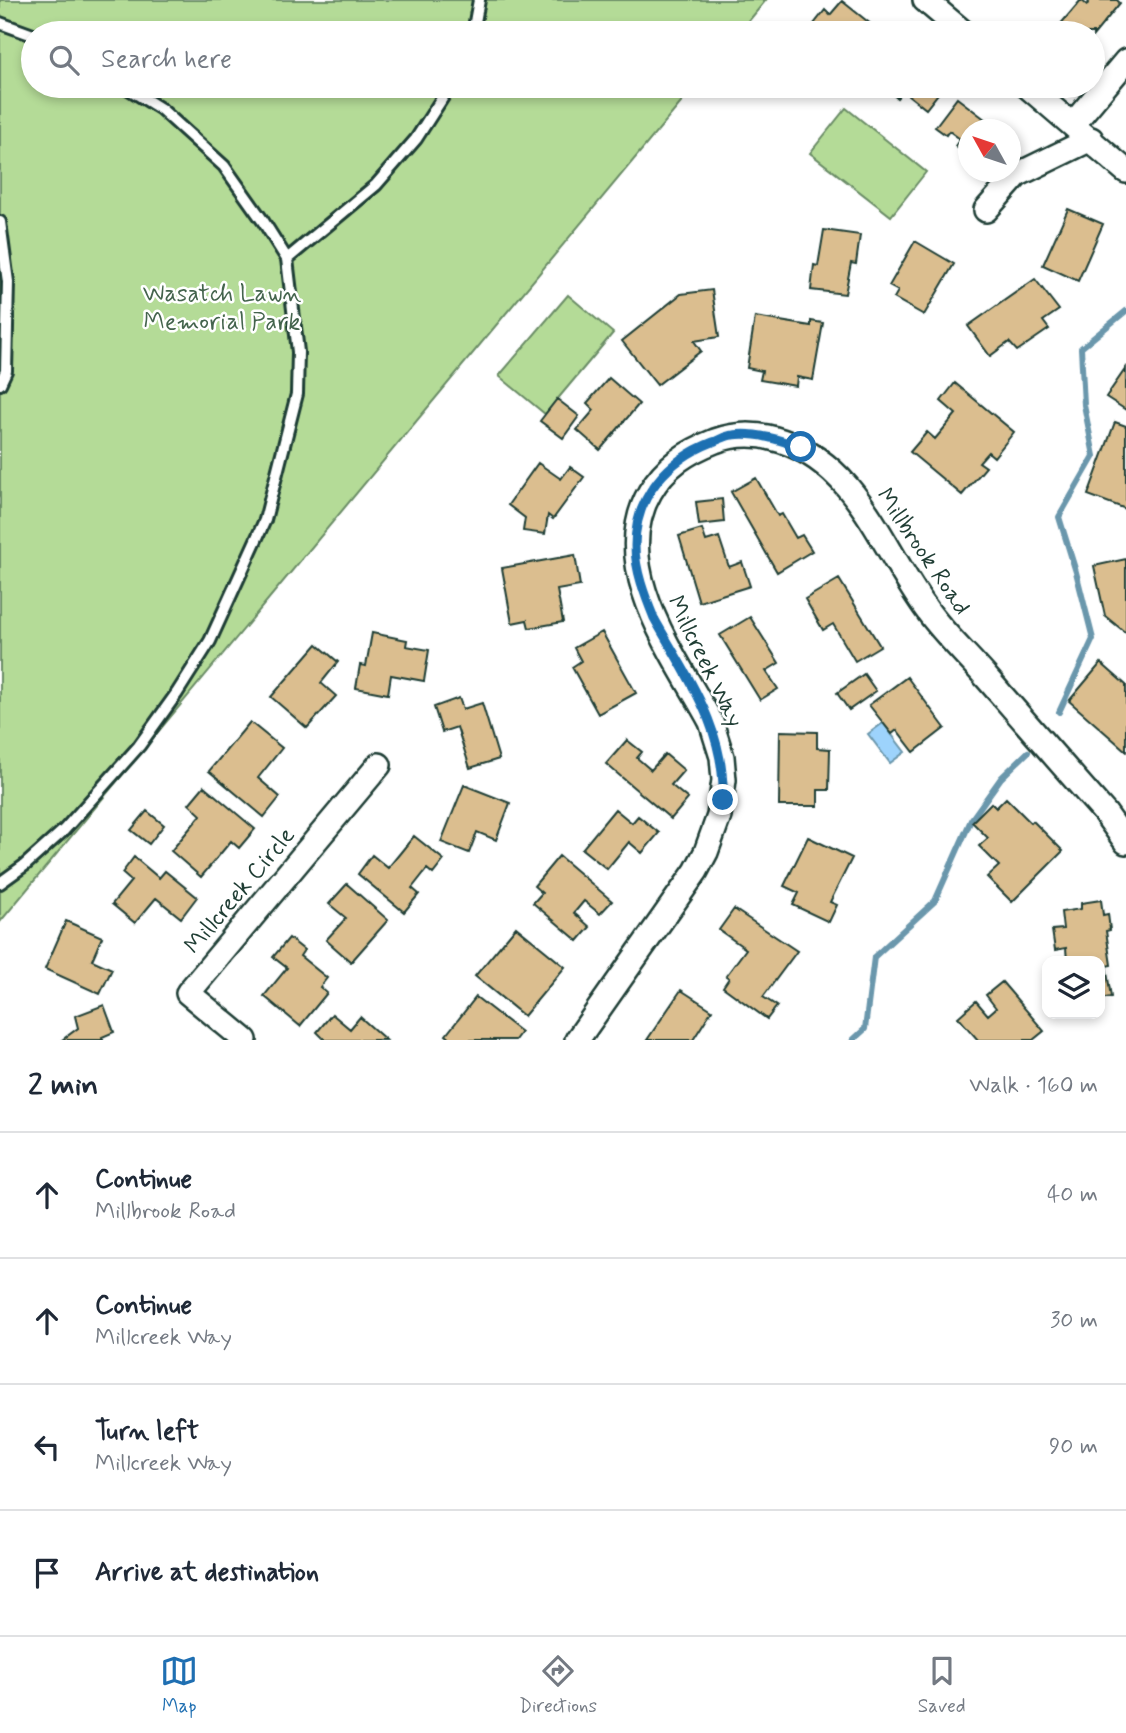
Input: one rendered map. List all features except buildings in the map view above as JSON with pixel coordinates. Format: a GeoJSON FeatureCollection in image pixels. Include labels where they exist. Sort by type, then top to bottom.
{"type":"FeatureCollection","features":[{"type":"Feature","properties":{"kind":"street"},"geometry":{"type":"LineString","coordinates":[[925,0],[950,21]]}},
{"type":"Feature","properties":{"kind":"street"},"geometry":{"type":"LineString","coordinates":[[1105,86],[1126,61]]}},
{"type":"Feature","properties":{"kind":"street"},"geometry":{"type":"LineString","coordinates":[[1042,98],[1126,172]]}},
{"type":"Feature","properties":{"kind":"street"},"geometry":{"type":"LineString","coordinates":[[1073,124],[1095,98]]}},
{"type":"Feature","properties":{"kind":"street"},"geometry":{"type":"LineString","coordinates":[[986,210],[1017,175],[1091,139]]}},
{"type":"Feature","properties":{"kind":"street","name":"Millbrook Road"},"geometry":{"type":"LineString","coordinates":[[691,450],[733,435],[769,437],[801,447],[823,461],[857,497],[927,610],[1105,813],[1126,842]]}},
{"type":"Feature","properties":{"kind":"street","name":"Millcreek Way"},"geometry":{"type":"LineString","coordinates":[[577,1040],[696,871],[713,833],[723,800],[723,769],[717,738],[711,722],[654,618],[641,580],[635,545],[643,505],[652,489],[676,461],[691,450]]}},
{"type":"Feature","properties":{"kind":"street","name":"Millcreek Circle"},"geometry":{"type":"LineString","coordinates":[[245,1040],[188,993],[379,765]]}},
{"type":"Feature","properties":{"kind":"lane"},"geometry":{"type":"LineString","coordinates":[[475,21],[479,0]]}},
{"type":"Feature","properties":{"kind":"lane"},"geometry":{"type":"LineString","coordinates":[[0,23],[21,31]]}},
{"type":"Feature","properties":{"kind":"lane"},"geometry":{"type":"LineString","coordinates":[[0,884],[64,830],[139,746],[177,694],[210,641],[265,520],[297,394],[298,352],[287,259],[264,221],[223,166],[161,109],[143,98]]}},
{"type":"Feature","properties":{"kind":"lane"},"geometry":{"type":"LineString","coordinates":[[287,259],[376,185],[416,139],[442,98]]}},
{"type":"Feature","properties":{"kind":"lane"},"geometry":{"type":"LineString","coordinates":[[0,384],[6,370],[8,329],[8,282],[1,230]]}},
{"type":"Feature","properties":{"kind":"green space","name":"Wasatch Lawn Memorial Park"},"geometry":{"type":"Polygon","coordinates":[[[0,0],[766,0],[749,21],[21,21],[21,98],[685,98],[0,922],[0,0]]]}},
{"type":"Feature","properties":{"kind":"green space"},"geometry":{"type":"Polygon","coordinates":[[[846,108],[926,172],[891,216],[810,153],[846,108]]]}},
{"type":"Feature","properties":{"kind":"green space"},"geometry":{"type":"Polygon","coordinates":[[[568,295],[613,333],[545,414],[499,376],[568,295]]]}},
{"type":"Feature","properties":{"kind":"water"},"geometry":{"type":"Polygon","coordinates":[[[883,723],[905,752],[890,763],[868,734],[883,723]]]}},
{"type":"Feature","properties":{"kind":"waterway"},"geometry":{"type":"LineString","coordinates":[[1059,712],[1093,639],[1059,517],[1094,456],[1084,405],[1081,348],[1126,311]]}},
{"type":"Feature","properties":{"kind":"waterway"},"geometry":{"type":"LineString","coordinates":[[853,1040],[865,1029],[874,957],[935,901],[971,820],[1001,778],[1028,752]]}},
{"type":"Feature","properties":{"kind":"route"},"geometry":{"type":"LineString","coordinates":[[723,800],[722,757],[717,738],[647,600],[637,562],[637,526],[643,505],[652,489],[676,461],[691,450],[733,435],[769,437],[801,447]]}}]}
